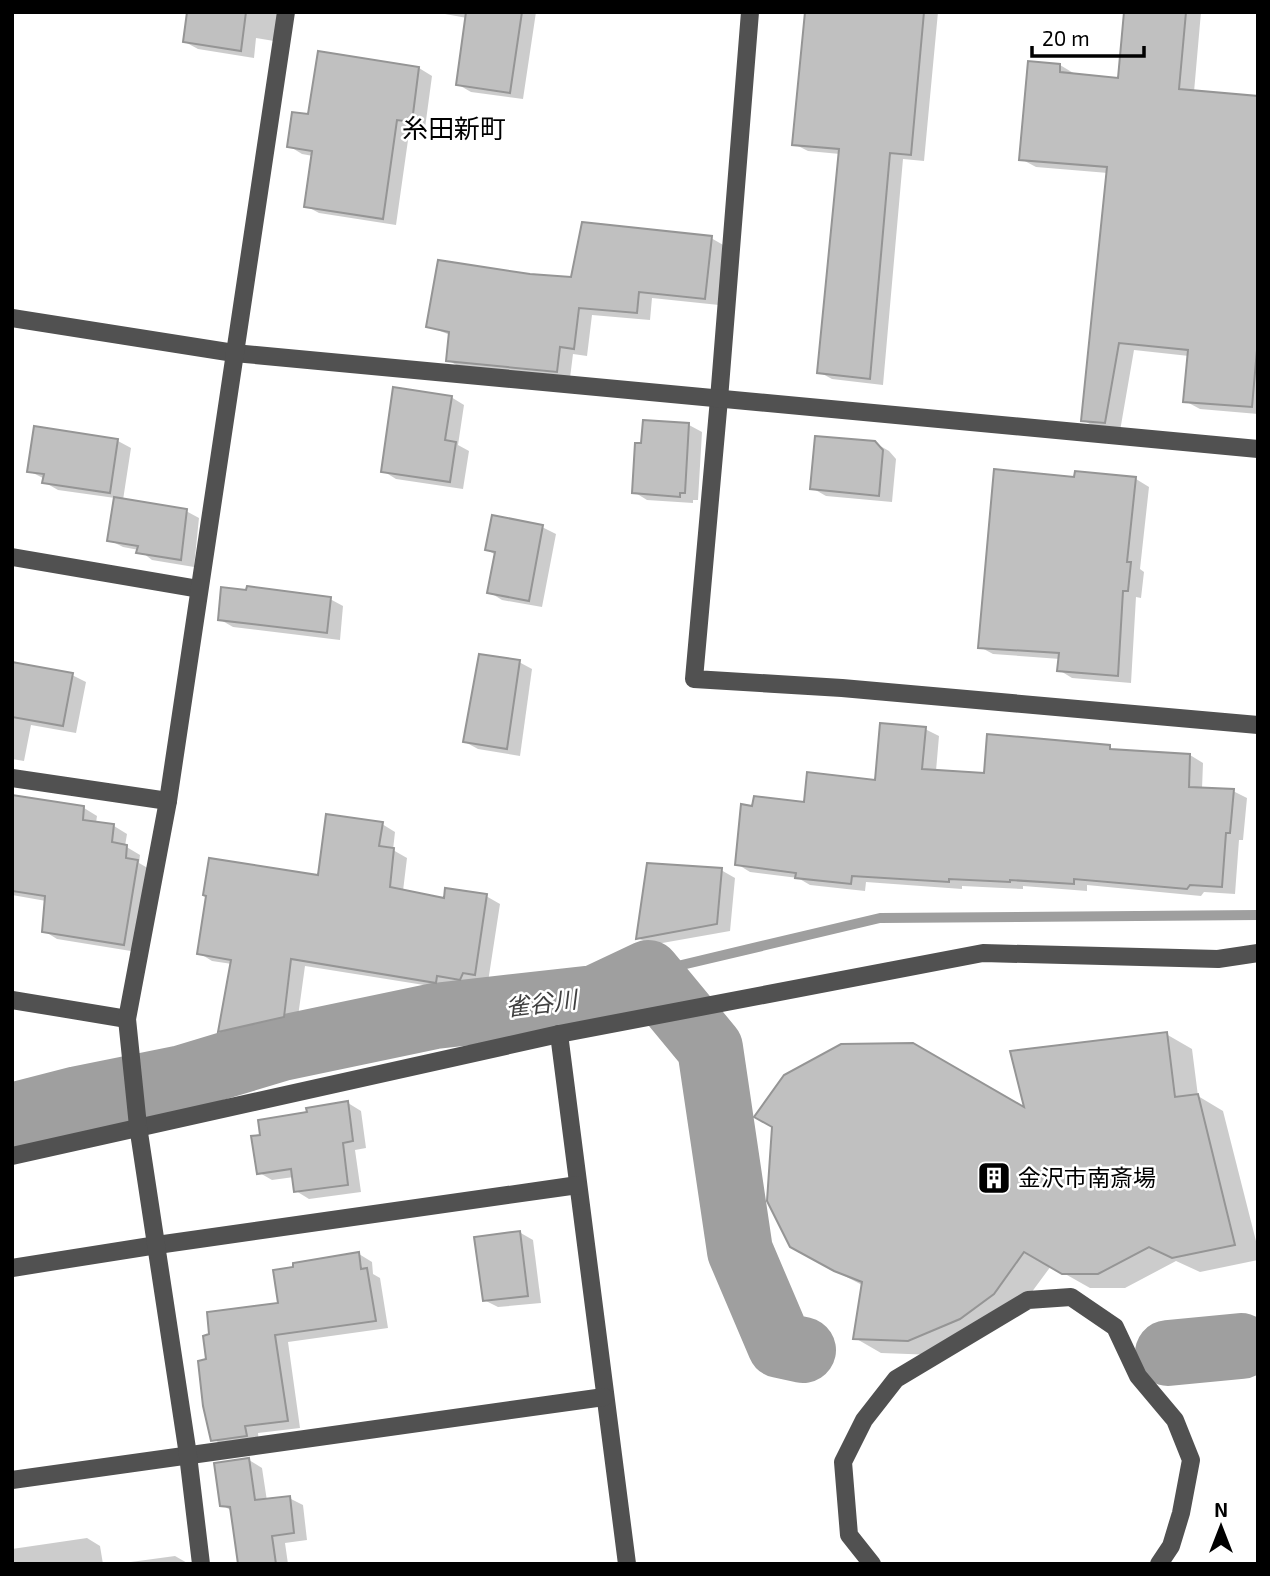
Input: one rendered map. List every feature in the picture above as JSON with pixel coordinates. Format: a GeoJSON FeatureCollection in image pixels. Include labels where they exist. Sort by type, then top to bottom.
{"type":"FeatureCollection","features":[{"type":"Feature","properties":{"kind":"street"},"geometry":{"type":"LineString","coordinates":[[201,1564],[188,1455],[137,1120],[127,1019],[168,801],[286,12]]}},
{"type":"Feature","properties":{"kind":"street"},"geometry":{"type":"LineString","coordinates":[[750,12],[694,679],[842,688],[1258,725]]}},
{"type":"Feature","properties":{"kind":"street"},"geometry":{"type":"LineString","coordinates":[[12,318],[234,354],[1258,449]]}},
{"type":"Feature","properties":{"kind":"street"},"geometry":{"type":"LineString","coordinates":[[12,557],[199,589]]}},
{"type":"Feature","properties":{"kind":"street"},"geometry":{"type":"LineString","coordinates":[[12,778],[168,801]]}},
{"type":"Feature","properties":{"kind":"street"},"geometry":{"type":"LineString","coordinates":[[12,1156],[137,1120],[660,1014],[983,953],[1218,959],[1258,953]]}},
{"type":"Feature","properties":{"kind":"street"},"geometry":{"type":"LineString","coordinates":[[12,1000],[127,1019]]}},
{"type":"Feature","properties":{"kind":"street"},"geometry":{"type":"LineString","coordinates":[[559,1034],[627,1564]]}},
{"type":"Feature","properties":{"kind":"street"},"geometry":{"type":"LineString","coordinates":[[12,1268],[578,1185]]}},
{"type":"Feature","properties":{"kind":"street"},"geometry":{"type":"LineString","coordinates":[[872,1564],[849,1535],[843,1462],[864,1420],[896,1379],[1028,1300],[1071,1297],[1115,1326],[1138,1376],[1175,1420],[1191,1460],[1181,1513],[1171,1546],[1159,1564]]}},
{"type":"Feature","properties":{"kind":"street"},"geometry":{"type":"LineString","coordinates":[[12,1480],[604,1396]]}},
{"type":"Feature","properties":{"kind":"building"},"geometry":{"type":"Polygon","coordinates":[[[187,12],[246,12],[241,51],[183,42],[187,12]]]}},
{"type":"Feature","properties":{"kind":"building"},"geometry":{"type":"Polygon","coordinates":[[[466,12],[522,12],[510,93],[456,85],[466,12]]]}},
{"type":"Feature","properties":{"kind":"building"},"geometry":{"type":"Polygon","coordinates":[[[805,12],[924,12],[911,155],[890,153],[870,379],[817,373],[839,149],[792,145],[805,12]]]}},
{"type":"Feature","properties":{"kind":"building"},"geometry":{"type":"Polygon","coordinates":[[[1124,12],[1186,12],[1179,89],[1258,96],[1258,338],[1252,407],[1183,402],[1188,350],[1119,343],[1105,423],[1081,421],[1107,167],[1019,160],[1028,61],[1060,64],[1060,72],[1118,78],[1124,12]]]}},
{"type":"Feature","properties":{"kind":"building"},"geometry":{"type":"Polygon","coordinates":[[[318,51],[419,67],[412,122],[397,120],[383,219],[304,207],[312,151],[287,147],[292,112],[308,114],[318,51]]]}},
{"type":"Feature","properties":{"kind":"building"},"geometry":{"type":"Polygon","coordinates":[[[582,222],[712,236],[705,299],[639,292],[637,313],[579,308],[574,349],[560,347],[557,372],[446,361],[449,332],[426,327],[438,260],[530,274],[571,277],[582,222]]]}},
{"type":"Feature","properties":{"kind":"building"},"geometry":{"type":"Polygon","coordinates":[[[393,387],[452,396],[445,440],[456,442],[450,482],[381,472],[393,387]]]}},
{"type":"Feature","properties":{"kind":"building"},"geometry":{"type":"Polygon","coordinates":[[[643,420],[689,423],[685,493],[680,493],[680,497],[632,493],[635,443],[641,443],[643,420]]]}},
{"type":"Feature","properties":{"kind":"building"},"geometry":{"type":"Polygon","coordinates":[[[34,426],[118,439],[110,493],[42,483],[44,474],[27,472],[34,426]]]}},
{"type":"Feature","properties":{"kind":"building"},"geometry":{"type":"Polygon","coordinates":[[[815,436],[875,441],[883,450],[879,496],[810,489],[815,436]]]}},
{"type":"Feature","properties":{"kind":"building"},"geometry":{"type":"Polygon","coordinates":[[[994,469],[1074,477],[1075,471],[1136,477],[1127,562],[1131,562],[1128,591],[1123,591],[1118,676],[1057,671],[1059,653],[978,648],[994,469]]]}},
{"type":"Feature","properties":{"kind":"building"},"geometry":{"type":"Polygon","coordinates":[[[114,497],[187,509],[181,560],[136,553],[138,546],[107,541],[114,497]]]}},
{"type":"Feature","properties":{"kind":"building"},"geometry":{"type":"Polygon","coordinates":[[[492,515],[543,525],[529,601],[487,593],[495,552],[485,550],[492,515]]]}},
{"type":"Feature","properties":{"kind":"building"},"geometry":{"type":"Polygon","coordinates":[[[247,586],[331,597],[327,633],[218,620],[221,587],[246,590],[247,586]]]}},
{"type":"Feature","properties":{"kind":"building"},"geometry":{"type":"Polygon","coordinates":[[[479,654],[520,660],[507,749],[463,742],[479,654]]]}},
{"type":"Feature","properties":{"kind":"building"},"geometry":{"type":"Polygon","coordinates":[[[12,662],[73,673],[63,726],[12,717],[12,662]]]}},
{"type":"Feature","properties":{"kind":"building"},"geometry":{"type":"Polygon","coordinates":[[[880,723],[926,727],[922,769],[984,773],[987,734],[1110,745],[1110,749],[1190,754],[1189,787],[1234,789],[1230,833],[1226,833],[1222,887],[1190,885],[1187,889],[1074,879],[1074,884],[949,879],[949,882],[852,876],[851,884],[795,878],[796,873],[735,865],[741,804],[752,806],[754,796],[804,802],[807,772],[875,780],[880,723]]]}},
{"type":"Feature","properties":{"kind":"building"},"geometry":{"type":"Polygon","coordinates":[[[12,795],[84,806],[83,820],[114,824],[112,842],[127,845],[126,858],[138,860],[124,945],[42,932],[45,896],[12,891],[12,795]]]}},
{"type":"Feature","properties":{"kind":"building"},"geometry":{"type":"Polygon","coordinates":[[[326,814],[383,822],[379,846],[394,848],[390,887],[444,898],[445,888],[487,894],[475,975],[463,973],[460,980],[437,976],[436,983],[291,959],[284,1017],[218,1032],[231,960],[197,954],[209,858],[318,875],[326,814]]]}},
{"type":"Feature","properties":{"kind":"building"},"geometry":{"type":"Polygon","coordinates":[[[647,863],[722,868],[717,924],[636,939],[647,863]]]}},
{"type":"Feature","properties":{"kind":"building","name":"金沢市南斎場"},"geometry":{"type":"Polygon","coordinates":[[[1167,1032],[1175,1097],[1198,1094],[1235,1245],[1172,1258],[1149,1247],[1098,1274],[1062,1274],[1024,1252],[994,1294],[960,1319],[908,1341],[853,1339],[862,1282],[834,1271],[790,1247],[767,1201],[772,1127],[754,1117],[784,1075],[841,1044],[913,1043],[1024,1107],[1010,1051],[1167,1032]]]}},
{"type":"Feature","properties":{"kind":"building"},"geometry":{"type":"Polygon","coordinates":[[[348,1101],[353,1141],[343,1143],[348,1185],[294,1192],[291,1169],[257,1174],[251,1136],[260,1135],[258,1120],[307,1112],[306,1108],[348,1101]]]}},
{"type":"Feature","properties":{"kind":"building"},"geometry":{"type":"Polygon","coordinates":[[[520,1231],[528,1296],[483,1301],[474,1237],[520,1231]]]}},
{"type":"Feature","properties":{"kind":"building"},"geometry":{"type":"Polygon","coordinates":[[[359,1252],[361,1269],[367,1268],[376,1321],[275,1335],[288,1421],[245,1426],[247,1436],[211,1441],[203,1406],[198,1361],[206,1359],[203,1336],[209,1334],[207,1312],[278,1303],[273,1270],[293,1267],[293,1263],[359,1252]]]}},
{"type":"Feature","properties":{"kind":"building"},"geometry":{"type":"Polygon","coordinates":[[[249,1458],[255,1500],[290,1496],[294,1533],[272,1536],[276,1564],[238,1564],[230,1507],[220,1506],[214,1463],[249,1458]]]}},
{"type":"Feature","properties":{"kind":"waterway"},"geometry":{"type":"LineString","coordinates":[[648,973],[880,918],[1258,915]]}},
{"type":"Feature","properties":{"kind":"waterway","name":"雀谷川"},"geometry":{"type":"LineString","coordinates":[[12,1116],[78,1099],[182,1078],[282,1048],[435,1016],[595,998],[648,973],[710,1048],[740,1251],[780,1345],[803,1350]]}},
{"type":"Feature","properties":{"kind":"waterway","name":"雀谷川"},"geometry":{"type":"LineString","coordinates":[[1168,1353],[1241,1346]]}},
{"type":"Feature","properties":{"kind":"place","name":"金沢市南斎場"},"geometry":{"type":"Point","coordinates":[994,1178]}},
{"type":"Feature","properties":{"kind":"district","name":"糸田新町"},"geometry":{"type":"Point","coordinates":[454,129]}}]}
